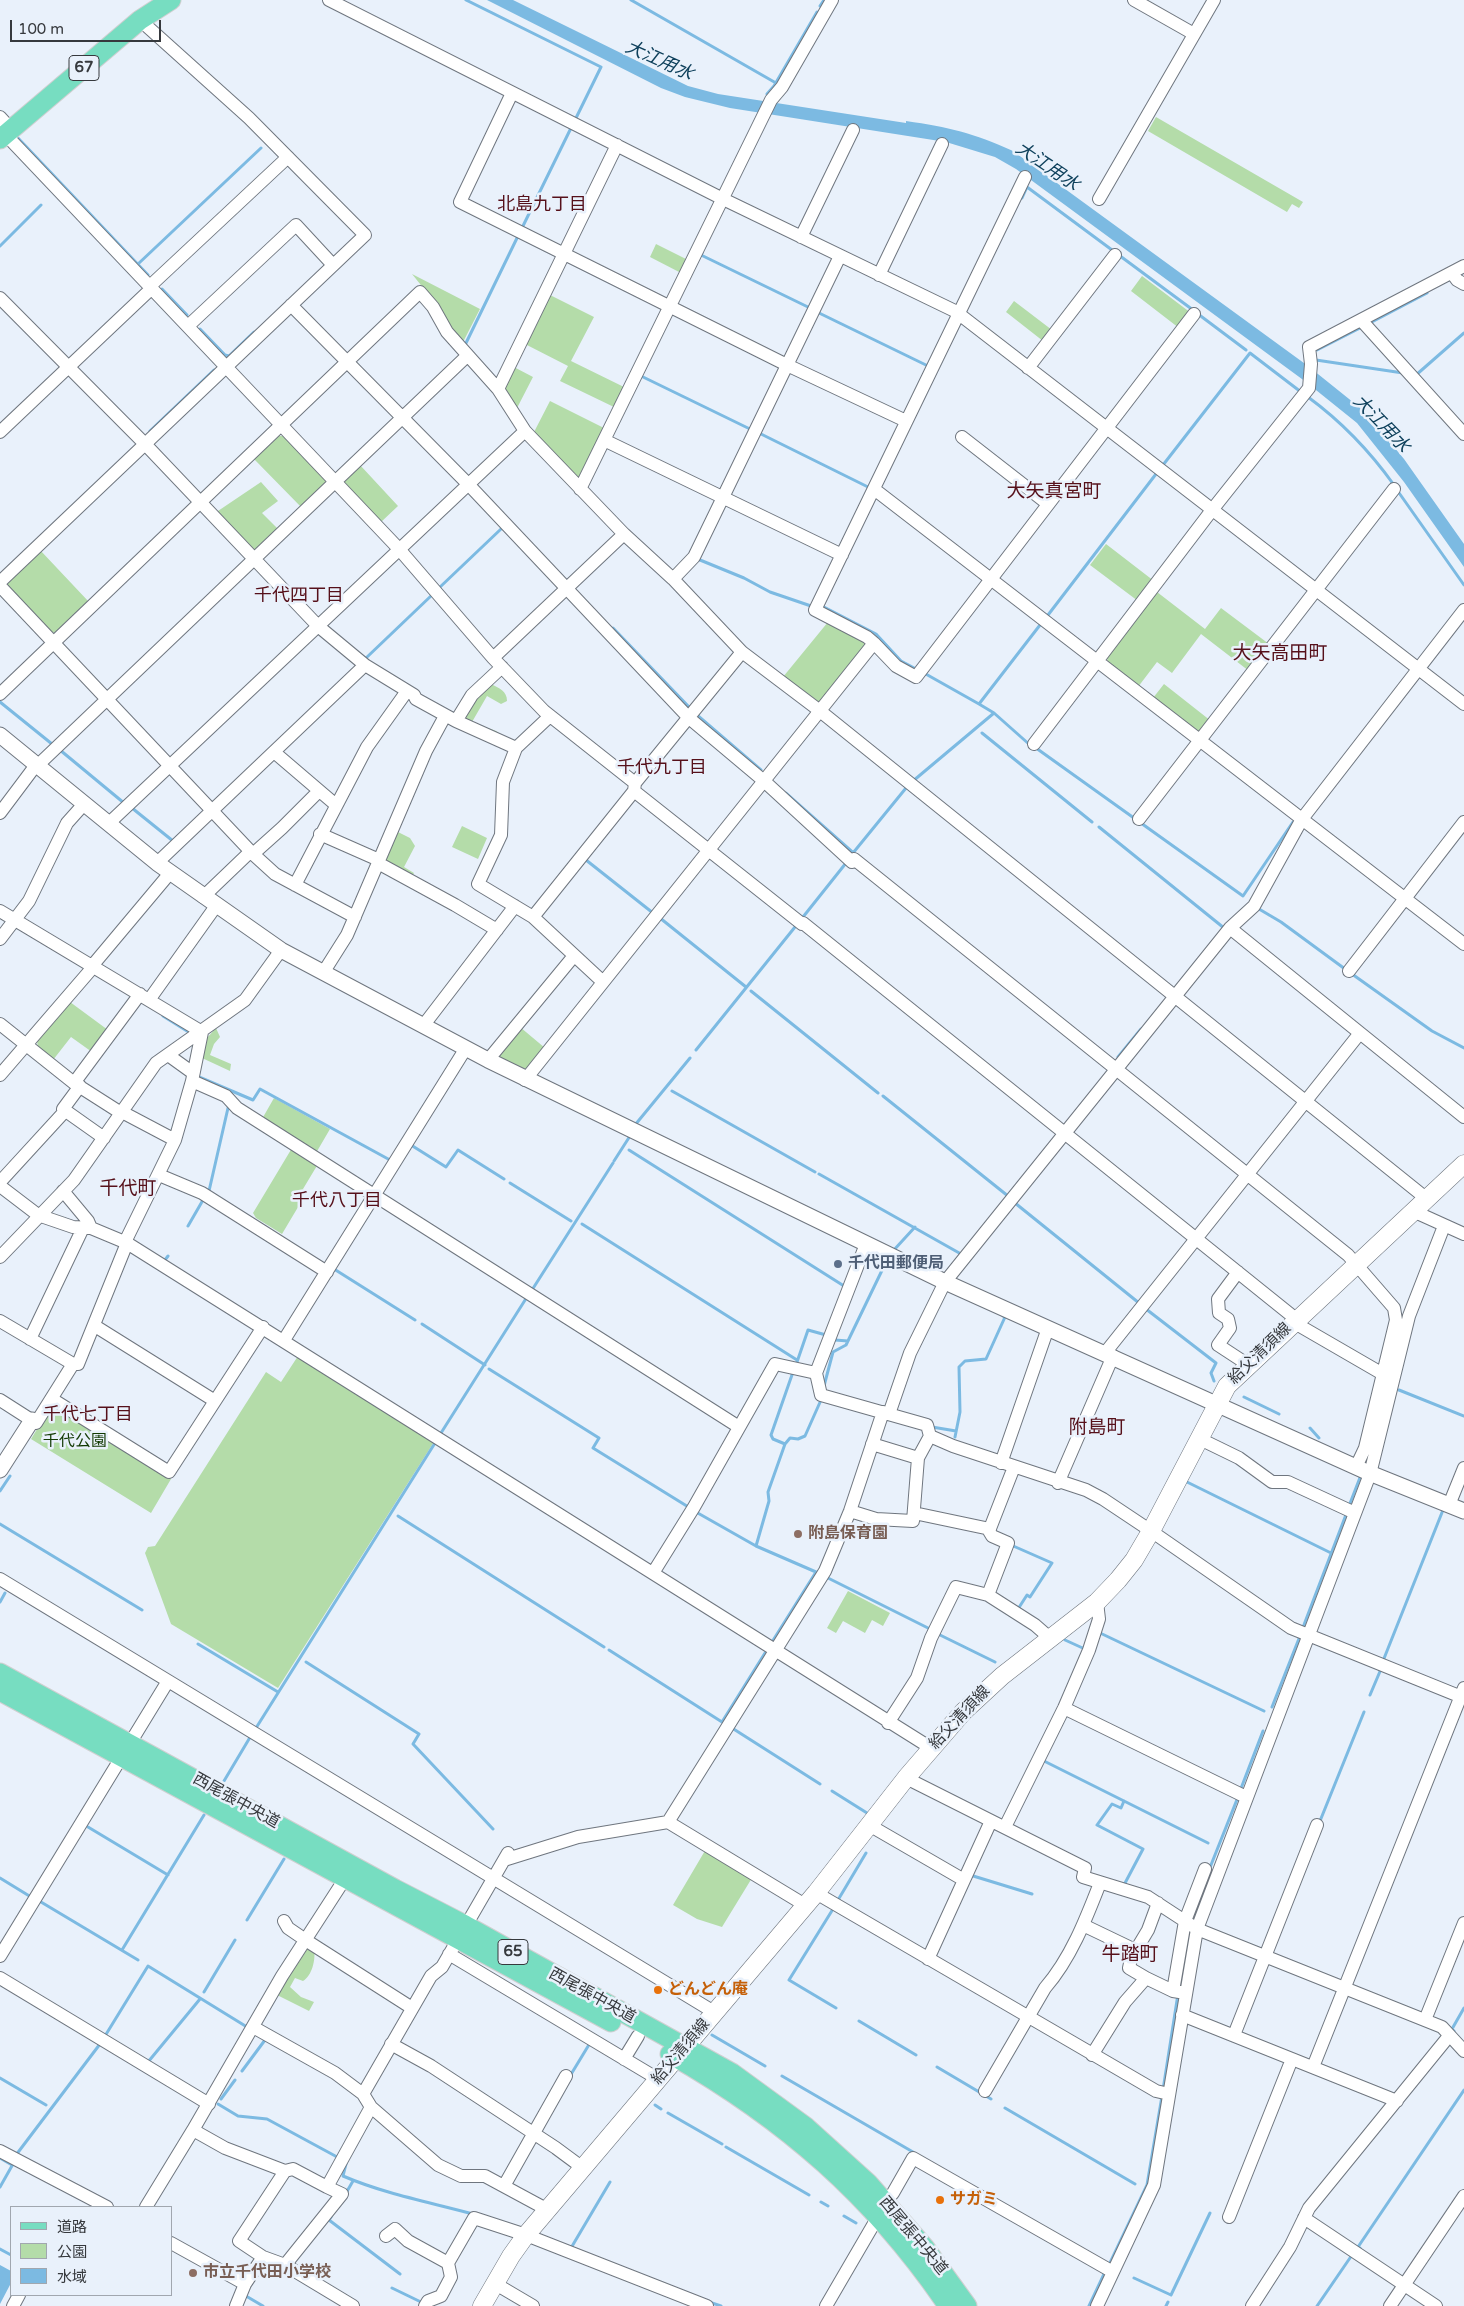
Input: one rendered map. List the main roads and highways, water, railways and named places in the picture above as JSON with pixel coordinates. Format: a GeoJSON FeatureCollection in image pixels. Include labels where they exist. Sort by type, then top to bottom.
{"type":"FeatureCollection","features":[{"type":"Feature","properties":{"kind":"main road","name":"67"},"geometry":{"type":"LineString","coordinates":[[4,130],[140,20],[170,0]]}},
{"type":"Feature","properties":{"kind":"main road","name":"給父清須線"},"geometry":{"type":"LineString","coordinates":[[482,2306],[494,2283],[526,2235],[810,1899],[931,1748],[981,1694],[1097,1602],[1134,1560],[1226,1386],[1247,1364],[1464,1164]]}},
{"type":"Feature","properties":{"kind":"main road","name":"西尾張中央道"},"geometry":{"type":"LineString","coordinates":[[0,1673],[126,1750],[346,1878],[638,2036],[732,2073],[779,2106],[843,2159],[882,2208],[948,2306]]}},
{"type":"Feature","properties":{"kind":"main road","name":"西尾張中央道"},"geometry":{"type":"LineString","coordinates":[[0,1691],[126,1750],[386,1884],[458,1939],[680,2053]]}},
{"type":"Feature","properties":{"kind":"main road","name":"西尾張中央道"},"geometry":{"type":"LineString","coordinates":[[882,2208],[925,2248],[967,2306]]}},
{"type":"Feature","properties":{"kind":"water"},"geometry":{"type":"Polygon","coordinates":[[[487,0],[513,0],[688,86],[718,94],[935,126],[973,135],[1013,151],[1308,366],[1364,411],[1404,459],[1464,544],[1464,567],[1404,482],[1357,423],[1306,382],[1016,169],[995,157],[946,142],[730,108],[685,97],[661,88],[487,0]]]}},
{"type":"Feature","properties":{"kind":"water"},"geometry":{"type":"Polygon","coordinates":[[[0,2265],[10,2270],[10,2285],[0,2304],[0,2265]]]}},
{"type":"Feature","properties":{"kind":"waterway"},"geometry":{"type":"LineString","coordinates":[[466,0],[601,67],[576,118]]}},
{"type":"Feature","properties":{"kind":"waterway"},"geometry":{"type":"LineString","coordinates":[[631,0],[776,83]]}},
{"type":"Feature","properties":{"kind":"waterway"},"geometry":{"type":"LineString","coordinates":[[820,6],[824,0]]}},
{"type":"Feature","properties":{"kind":"waterway"},"geometry":{"type":"LineString","coordinates":[[767,94],[774,86],[817,12]]}},
{"type":"Feature","properties":{"kind":"waterway"},"geometry":{"type":"LineString","coordinates":[[522,228],[571,128]]}},
{"type":"Feature","properties":{"kind":"waterway"},"geometry":{"type":"LineString","coordinates":[[18,138],[148,275]]}},
{"type":"Feature","properties":{"kind":"waterway"},"geometry":{"type":"LineString","coordinates":[[138,264],[261,148]]}},
{"type":"Feature","properties":{"kind":"waterway"},"geometry":{"type":"LineString","coordinates":[[1022,198],[1027,187],[1193,310]]}},
{"type":"Feature","properties":{"kind":"waterway"},"geometry":{"type":"LineString","coordinates":[[0,246],[41,205]]}},
{"type":"Feature","properties":{"kind":"waterway"},"geometry":{"type":"LineString","coordinates":[[466,343],[518,236]]}},
{"type":"Feature","properties":{"kind":"waterway"},"geometry":{"type":"LineString","coordinates":[[702,253],[701,255],[810,308]]}},
{"type":"Feature","properties":{"kind":"waterway"},"geometry":{"type":"LineString","coordinates":[[162,289],[187,315]]}},
{"type":"Feature","properties":{"kind":"waterway"},"geometry":{"type":"LineString","coordinates":[[1368,324],[1427,293]]}},
{"type":"Feature","properties":{"kind":"waterway"},"geometry":{"type":"LineString","coordinates":[[817,312],[928,366]]}},
{"type":"Feature","properties":{"kind":"waterway"},"geometry":{"type":"LineString","coordinates":[[1198,314],[1246,350]]}},
{"type":"Feature","properties":{"kind":"waterway"},"geometry":{"type":"LineString","coordinates":[[1317,350],[1362,327]]}},
{"type":"Feature","properties":{"kind":"waterway"},"geometry":{"type":"LineString","coordinates":[[200,329],[225,355],[229,356],[254,332]]}},
{"type":"Feature","properties":{"kind":"waterway"},"geometry":{"type":"LineString","coordinates":[[1416,375],[1464,333]]}},
{"type":"Feature","properties":{"kind":"waterway"},"geometry":{"type":"LineString","coordinates":[[1163,465],[1250,353],[1301,392]]}},
{"type":"Feature","properties":{"kind":"waterway"},"geometry":{"type":"LineString","coordinates":[[1316,360],[1403,373]]}},
{"type":"Feature","properties":{"kind":"waterway"},"geometry":{"type":"LineString","coordinates":[[150,431],[214,370]]}},
{"type":"Feature","properties":{"kind":"waterway"},"geometry":{"type":"LineString","coordinates":[[641,376],[752,430]]}},
{"type":"Feature","properties":{"kind":"waterway"},"geometry":{"type":"LineString","coordinates":[[1308,397],[1354,437],[1394,485]]}},
{"type":"Feature","properties":{"kind":"waterway"},"geometry":{"type":"LineString","coordinates":[[759,433],[868,487]]}},
{"type":"Feature","properties":{"kind":"waterway"},"geometry":{"type":"LineString","coordinates":[[1048,615],[1156,474]]}},
{"type":"Feature","properties":{"kind":"waterway"},"geometry":{"type":"LineString","coordinates":[[1397,490],[1464,585]]}},
{"type":"Feature","properties":{"kind":"waterway"},"geometry":{"type":"LineString","coordinates":[[439,588],[501,529]]}},
{"type":"Feature","properties":{"kind":"waterway"},"geometry":{"type":"LineString","coordinates":[[700,560],[744,578],[770,592],[811,606]]}},
{"type":"Feature","properties":{"kind":"waterway"},"geometry":{"type":"LineString","coordinates":[[366,658],[432,595]]}},
{"type":"Feature","properties":{"kind":"waterway"},"geometry":{"type":"LineString","coordinates":[[822,606],[876,634],[901,661],[916,669]]}},
{"type":"Feature","properties":{"kind":"waterway"},"geometry":{"type":"LineString","coordinates":[[913,781],[994,713],[979,704],[1040,625]]}},
{"type":"Feature","properties":{"kind":"waterway"},"geometry":{"type":"LineString","coordinates":[[613,628],[690,708]]}},
{"type":"Feature","properties":{"kind":"waterway"},"geometry":{"type":"LineString","coordinates":[[924,673],[979,704]]}},
{"type":"Feature","properties":{"kind":"waterway"},"geometry":{"type":"LineString","coordinates":[[0,702],[52,744]]}},
{"type":"Feature","properties":{"kind":"waterway"},"geometry":{"type":"LineString","coordinates":[[994,713],[1030,745]]}},
{"type":"Feature","properties":{"kind":"waterway"},"geometry":{"type":"LineString","coordinates":[[697,715],[761,770]]}},
{"type":"Feature","properties":{"kind":"waterway"},"geometry":{"type":"LineString","coordinates":[[982,733],[1092,822]]}},
{"type":"Feature","properties":{"kind":"waterway"},"geometry":{"type":"LineString","coordinates":[[1036,748],[1243,896],[1293,822]]}},
{"type":"Feature","properties":{"kind":"waterway"},"geometry":{"type":"LineString","coordinates":[[60,750],[124,803]]}},
{"type":"Feature","properties":{"kind":"waterway"},"geometry":{"type":"LineString","coordinates":[[853,853],[906,788]]}},
{"type":"Feature","properties":{"kind":"waterway"},"geometry":{"type":"LineString","coordinates":[[786,793],[856,855]]}},
{"type":"Feature","properties":{"kind":"waterway"},"geometry":{"type":"LineString","coordinates":[[132,808],[173,841]]}},
{"type":"Feature","properties":{"kind":"waterway"},"geometry":{"type":"LineString","coordinates":[[1099,827],[1224,928]]}},
{"type":"Feature","properties":{"kind":"waterway"},"geometry":{"type":"LineString","coordinates":[[586,860],[653,913]]}},
{"type":"Feature","properties":{"kind":"waterway"},"geometry":{"type":"LineString","coordinates":[[803,917],[846,863]]}},
{"type":"Feature","properties":{"kind":"waterway"},"geometry":{"type":"LineString","coordinates":[[1259,909],[1281,922],[1345,969]]}},
{"type":"Feature","properties":{"kind":"waterway"},"geometry":{"type":"LineString","coordinates":[[660,918],[746,987]]}},
{"type":"Feature","properties":{"kind":"waterway"},"geometry":{"type":"LineString","coordinates":[[696,1050],[795,927]]}},
{"type":"Feature","properties":{"kind":"waterway"},"geometry":{"type":"LineString","coordinates":[[1352,974],[1432,1031],[1464,1048]]}},
{"type":"Feature","properties":{"kind":"waterway"},"geometry":{"type":"LineString","coordinates":[[751,991],[878,1093]]}},
{"type":"Feature","properties":{"kind":"waterway"},"geometry":{"type":"LineString","coordinates":[[163,1016],[187,1031]]}},
{"type":"Feature","properties":{"kind":"waterway"},"geometry":{"type":"LineString","coordinates":[[1118,1057],[1141,1029]]}},
{"type":"Feature","properties":{"kind":"waterway"},"geometry":{"type":"LineString","coordinates":[[635,1125],[690,1058]]}},
{"type":"Feature","properties":{"kind":"waterway"},"geometry":{"type":"LineString","coordinates":[[199,1077],[253,1100],[260,1089],[390,1160]]}},
{"type":"Feature","properties":{"kind":"waterway"},"geometry":{"type":"LineString","coordinates":[[672,1091],[815,1172]]}},
{"type":"Feature","properties":{"kind":"waterway"},"geometry":{"type":"LineString","coordinates":[[883,1096],[1008,1196]]}},
{"type":"Feature","properties":{"kind":"waterway"},"geometry":{"type":"LineString","coordinates":[[210,1192],[228,1108]]}},
{"type":"Feature","properties":{"kind":"waterway"},"geometry":{"type":"LineString","coordinates":[[614,1161],[630,1136]]}},
{"type":"Feature","properties":{"kind":"waterway"},"geometry":{"type":"LineString","coordinates":[[411,1145],[446,1167],[458,1150],[504,1179]]}},
{"type":"Feature","properties":{"kind":"waterway"},"geometry":{"type":"LineString","coordinates":[[629,1150],[844,1286]]}},
{"type":"Feature","properties":{"kind":"waterway"},"geometry":{"type":"LineString","coordinates":[[532,1290],[613,1163]]}},
{"type":"Feature","properties":{"kind":"waterway"},"geometry":{"type":"LineString","coordinates":[[819,1174],[961,1254]]}},
{"type":"Feature","properties":{"kind":"waterway"},"geometry":{"type":"LineString","coordinates":[[510,1183],[571,1221]]}},
{"type":"Feature","properties":{"kind":"waterway"},"geometry":{"type":"LineString","coordinates":[[188,1226],[203,1200]]}},
{"type":"Feature","properties":{"kind":"waterway"},"geometry":{"type":"LineString","coordinates":[[1015,1203],[1139,1303]]}},
{"type":"Feature","properties":{"kind":"waterway"},"geometry":{"type":"LineString","coordinates":[[582,1224],[797,1360]]}},
{"type":"Feature","properties":{"kind":"waterway"},"geometry":{"type":"LineString","coordinates":[[893,1251],[915,1227]]}},
{"type":"Feature","properties":{"kind":"waterway"},"geometry":{"type":"LineString","coordinates":[[165,1260],[168,1256]]}},
{"type":"Feature","properties":{"kind":"waterway"},"geometry":{"type":"LineString","coordinates":[[824,1386],[833,1352],[846,1345],[887,1260],[889,1261]]}},
{"type":"Feature","properties":{"kind":"waterway"},"geometry":{"type":"LineString","coordinates":[[334,1269],[415,1320]]}},
{"type":"Feature","properties":{"kind":"waterway"},"geometry":{"type":"LineString","coordinates":[[441,1433],[527,1297]]}},
{"type":"Feature","properties":{"kind":"waterway"},"geometry":{"type":"LineString","coordinates":[[1146,1309],[1216,1363],[1211,1373],[1214,1381]]}},
{"type":"Feature","properties":{"kind":"waterway"},"geometry":{"type":"LineString","coordinates":[[955,1437],[960,1412],[959,1367],[965,1361],[986,1359],[1005,1317],[1003,1316]]}},
{"type":"Feature","properties":{"kind":"waterway"},"geometry":{"type":"LineString","coordinates":[[422,1324],[485,1365]]}},
{"type":"Feature","properties":{"kind":"waterway"},"geometry":{"type":"LineString","coordinates":[[797,1362],[808,1330],[826,1335]]}},
{"type":"Feature","properties":{"kind":"waterway"},"geometry":{"type":"LineString","coordinates":[[835,1340],[848,1341]]}},
{"type":"Feature","properties":{"kind":"waterway"},"geometry":{"type":"LineString","coordinates":[[489,1369],[599,1438],[593,1448],[690,1508]]}},
{"type":"Feature","properties":{"kind":"waterway"},"geometry":{"type":"LineString","coordinates":[[785,1444],[773,1439],[771,1435],[793,1372]]}},
{"type":"Feature","properties":{"kind":"waterway"},"geometry":{"type":"LineString","coordinates":[[1399,1390],[1464,1416]]}},
{"type":"Feature","properties":{"kind":"waterway"},"geometry":{"type":"LineString","coordinates":[[1244,1397],[1279,1414]]}},
{"type":"Feature","properties":{"kind":"waterway"},"geometry":{"type":"LineString","coordinates":[[772,1642],[816,1572],[756,1546],[769,1501],[768,1492],[785,1444],[790,1438],[798,1439],[805,1436],[821,1400]]}},
{"type":"Feature","properties":{"kind":"waterway"},"geometry":{"type":"LineString","coordinates":[[932,1427],[956,1431]]}},
{"type":"Feature","properties":{"kind":"waterway"},"geometry":{"type":"LineString","coordinates":[[1310,1428],[1319,1438]]}},
{"type":"Feature","properties":{"kind":"waterway"},"geometry":{"type":"LineString","coordinates":[[256,1728],[435,1443]]}},
{"type":"Feature","properties":{"kind":"waterway"},"geometry":{"type":"LineString","coordinates":[[1349,1506],[1361,1475]]}},
{"type":"Feature","properties":{"kind":"waterway"},"geometry":{"type":"LineString","coordinates":[[0,1491],[10,1476]]}},
{"type":"Feature","properties":{"kind":"waterway"},"geometry":{"type":"LineString","coordinates":[[1187,1482],[1331,1553]]}},
{"type":"Feature","properties":{"kind":"waterway"},"geometry":{"type":"LineString","coordinates":[[1383,1661],[1443,1510]]}},
{"type":"Feature","properties":{"kind":"waterway"},"geometry":{"type":"LineString","coordinates":[[696,1512],[756,1546]]}},
{"type":"Feature","properties":{"kind":"waterway"},"geometry":{"type":"LineString","coordinates":[[1302,1630],[1347,1512]]}},
{"type":"Feature","properties":{"kind":"waterway"},"geometry":{"type":"LineString","coordinates":[[398,1516],[604,1647]]}},
{"type":"Feature","properties":{"kind":"waterway"},"geometry":{"type":"LineString","coordinates":[[0,1524],[142,1610]]}},
{"type":"Feature","properties":{"kind":"waterway"},"geometry":{"type":"LineString","coordinates":[[1011,1545],[1052,1563],[1030,1597],[1027,1595],[1018,1609]]}},
{"type":"Feature","properties":{"kind":"waterway"},"geometry":{"type":"LineString","coordinates":[[826,1577],[930,1629]]}},
{"type":"Feature","properties":{"kind":"waterway"},"geometry":{"type":"LineString","coordinates":[[0,1602],[5,1593]]}},
{"type":"Feature","properties":{"kind":"waterway"},"geometry":{"type":"LineString","coordinates":[[1098,1632],[1264,1711]]}},
{"type":"Feature","properties":{"kind":"waterway"},"geometry":{"type":"LineString","coordinates":[[938,1634],[995,1662]]}},
{"type":"Feature","properties":{"kind":"waterway"},"geometry":{"type":"LineString","coordinates":[[1272,1707],[1300,1636]]}},
{"type":"Feature","properties":{"kind":"waterway"},"geometry":{"type":"LineString","coordinates":[[1065,1640],[1087,1650]]}},
{"type":"Feature","properties":{"kind":"waterway"},"geometry":{"type":"LineString","coordinates":[[198,1644],[278,1692]]}},
{"type":"Feature","properties":{"kind":"waterway"},"geometry":{"type":"LineString","coordinates":[[609,1650],[722,1722],[765,1653]]}},
{"type":"Feature","properties":{"kind":"waterway"},"geometry":{"type":"LineString","coordinates":[[306,1662],[419,1734],[413,1744],[493,1829]]}},
{"type":"Feature","properties":{"kind":"waterway"},"geometry":{"type":"LineString","coordinates":[[1370,1695],[1381,1669]]}},
{"type":"Feature","properties":{"kind":"waterway"},"geometry":{"type":"LineString","coordinates":[[1320,1821],[1364,1712]]}},
{"type":"Feature","properties":{"kind":"waterway"},"geometry":{"type":"LineString","coordinates":[[732,1728],[820,1784]]}},
{"type":"Feature","properties":{"kind":"waterway"},"geometry":{"type":"LineString","coordinates":[[1240,1791],[1263,1731]]}},
{"type":"Feature","properties":{"kind":"waterway"},"geometry":{"type":"LineString","coordinates":[[224,1781],[252,1734]]}},
{"type":"Feature","properties":{"kind":"waterway"},"geometry":{"type":"LineString","coordinates":[[1042,1760],[1208,1843]]}},
{"type":"Feature","properties":{"kind":"waterway"},"geometry":{"type":"LineString","coordinates":[[832,1791],[867,1813]]}},
{"type":"Feature","properties":{"kind":"waterway"},"geometry":{"type":"LineString","coordinates":[[1209,1870],[1238,1797]]}},
{"type":"Feature","properties":{"kind":"waterway"},"geometry":{"type":"LineString","coordinates":[[1124,1801],[1121,1808],[1112,1804],[1097,1825],[1143,1849],[1124,1885]]}},
{"type":"Feature","properties":{"kind":"waterway"},"geometry":{"type":"LineString","coordinates":[[122,1950],[204,1815]]}},
{"type":"Feature","properties":{"kind":"waterway"},"geometry":{"type":"LineString","coordinates":[[88,1827],[168,1875]]}},
{"type":"Feature","properties":{"kind":"waterway"},"geometry":{"type":"LineString","coordinates":[[838,1900],[866,1853]]}},
{"type":"Feature","properties":{"kind":"waterway"},"geometry":{"type":"LineString","coordinates":[[247,1920],[284,1859]]}},
{"type":"Feature","properties":{"kind":"waterway"},"geometry":{"type":"LineString","coordinates":[[970,1875],[1032,1894]]}},
{"type":"Feature","properties":{"kind":"waterway"},"geometry":{"type":"LineString","coordinates":[[0,1878],[31,1897]]}},
{"type":"Feature","properties":{"kind":"waterway"},"geometry":{"type":"LineString","coordinates":[[41,1902],[138,1960]]}},
{"type":"Feature","properties":{"kind":"waterway"},"geometry":{"type":"LineString","coordinates":[[833,1909],[789,1980],[836,2008]]}},
{"type":"Feature","properties":{"kind":"waterway"},"geometry":{"type":"LineString","coordinates":[[1188,1942],[1190,1928]]}},
{"type":"Feature","properties":{"kind":"waterway"},"geometry":{"type":"LineString","coordinates":[[204,1992],[235,1940]]}},
{"type":"Feature","properties":{"kind":"waterway"},"geometry":{"type":"LineString","coordinates":[[105,2036],[148,1966],[247,2027]]}},
{"type":"Feature","properties":{"kind":"waterway"},"geometry":{"type":"LineString","coordinates":[[1163,2090],[1178,1994]]}},
{"type":"Feature","properties":{"kind":"waterway"},"geometry":{"type":"LineString","coordinates":[[148,2062],[200,1999]]}},
{"type":"Feature","properties":{"kind":"waterway"},"geometry":{"type":"LineString","coordinates":[[1454,2031],[1452,2029],[1464,2008]]}},
{"type":"Feature","properties":{"kind":"waterway"},"geometry":{"type":"LineString","coordinates":[[859,2021],[916,2055]]}},
{"type":"Feature","properties":{"kind":"waterway"},"geometry":{"type":"LineString","coordinates":[[712,2035],[765,2066]]}},
{"type":"Feature","properties":{"kind":"waterway"},"geometry":{"type":"LineString","coordinates":[[242,2071],[265,2040]]}},
{"type":"Feature","properties":{"kind":"waterway"},"geometry":{"type":"LineString","coordinates":[[570,2076],[590,2043]]}},
{"type":"Feature","properties":{"kind":"waterway"},"geometry":{"type":"LineString","coordinates":[[16,2155],[100,2044]]}},
{"type":"Feature","properties":{"kind":"waterway"},"geometry":{"type":"LineString","coordinates":[[937,2067],[991,2099]]}},
{"type":"Feature","properties":{"kind":"waterway"},"geometry":{"type":"LineString","coordinates":[[782,2076],[913,2152]]}},
{"type":"Feature","properties":{"kind":"waterway"},"geometry":{"type":"LineString","coordinates":[[0,2078],[46,2105]]}},
{"type":"Feature","properties":{"kind":"waterway"},"geometry":{"type":"LineString","coordinates":[[221,2099],[235,2080]]}},
{"type":"Feature","properties":{"kind":"waterway"},"geometry":{"type":"LineString","coordinates":[[1360,2248],[1358,2247],[1464,2090]]}},
{"type":"Feature","properties":{"kind":"waterway"},"geometry":{"type":"LineString","coordinates":[[1109,2265],[1147,2185],[1162,2096]]}},
{"type":"Feature","properties":{"kind":"waterway"},"geometry":{"type":"LineString","coordinates":[[218,2104],[238,2116],[267,2119],[339,2158]]}},
{"type":"Feature","properties":{"kind":"waterway"},"geometry":{"type":"LineString","coordinates":[[655,2105],[661,2109]]}},
{"type":"Feature","properties":{"kind":"waterway"},"geometry":{"type":"LineString","coordinates":[[1005,2108],[1135,2184]]}},
{"type":"Feature","properties":{"kind":"waterway"},"geometry":{"type":"LineString","coordinates":[[668,2113],[722,2144]]}},
{"type":"Feature","properties":{"kind":"waterway"},"geometry":{"type":"LineString","coordinates":[[726,2147],[809,2195]]}},
{"type":"Feature","properties":{"kind":"waterway"},"geometry":{"type":"LineString","coordinates":[[0,2158],[12,2165]]}},
{"type":"Feature","properties":{"kind":"waterway"},"geometry":{"type":"LineString","coordinates":[[0,2187],[13,2164]]}},
{"type":"Feature","properties":{"kind":"waterway"},"geometry":{"type":"LineString","coordinates":[[346,2164],[343,2176],[391,2193],[473,2214]]}},
{"type":"Feature","properties":{"kind":"waterway"},"geometry":{"type":"LineString","coordinates":[[346,2193],[353,2181]]}},
{"type":"Feature","properties":{"kind":"waterway"},"geometry":{"type":"LineString","coordinates":[[571,2248],[610,2182]]}},
{"type":"Feature","properties":{"kind":"waterway"},"geometry":{"type":"LineString","coordinates":[[821,2202],[828,2206]]}},
{"type":"Feature","properties":{"kind":"waterway"},"geometry":{"type":"LineString","coordinates":[[1134,2278],[1171,2295],[1210,2213]]}},
{"type":"Feature","properties":{"kind":"waterway"},"geometry":{"type":"LineString","coordinates":[[844,2216],[856,2223]]}},
{"type":"Feature","properties":{"kind":"waterway"},"geometry":{"type":"LineString","coordinates":[[331,2217],[329,2220],[400,2274]]}},
{"type":"Feature","properties":{"kind":"waterway"},"geometry":{"type":"LineString","coordinates":[[0,2249],[10,2254]]}},
{"type":"Feature","properties":{"kind":"waterway"},"geometry":{"type":"LineString","coordinates":[[1317,2306],[1352,2255]]}},
{"type":"Feature","properties":{"kind":"waterway"},"geometry":{"type":"LineString","coordinates":[[1089,2306],[1105,2272]]}},
{"type":"Feature","properties":{"kind":"waterway"},"geometry":{"type":"LineString","coordinates":[[392,2288],[423,2303]]}},
{"type":"Feature","properties":{"kind":"waterway"},"geometry":{"type":"LineString","coordinates":[[246,2296],[263,2306]]}},
{"type":"Feature","properties":{"kind":"waterway"},"geometry":{"type":"LineString","coordinates":[[709,2302],[721,2306]]}},
{"type":"Feature","properties":{"kind":"waterway"},"geometry":{"type":"LineString","coordinates":[[1166,2306],[1168,2302]]}},
{"type":"Feature","properties":{"kind":"place","name":"千代田郵便局"},"geometry":{"type":"Point","coordinates":[838,1264]}},
{"type":"Feature","properties":{"kind":"place","name":"附島保育園"},"geometry":{"type":"Point","coordinates":[798,1534]}},
{"type":"Feature","properties":{"kind":"place","name":"どんどん庵"},"geometry":{"type":"Point","coordinates":[658,1990]}},
{"type":"Feature","properties":{"kind":"place","name":"サガミ"},"geometry":{"type":"Point","coordinates":[940,2200]}},
{"type":"Feature","properties":{"kind":"place","name":"市立千代田小学校"},"geometry":{"type":"Point","coordinates":[193,2273]}},
{"type":"Feature","properties":{"kind":"district","name":"北島九丁目"},"geometry":{"type":"Point","coordinates":[542,205]}},
{"type":"Feature","properties":{"kind":"district","name":"大矢真宮町"},"geometry":{"type":"Point","coordinates":[1054,492]}},
{"type":"Feature","properties":{"kind":"district","name":"千代四丁目"},"geometry":{"type":"Point","coordinates":[299,596]}},
{"type":"Feature","properties":{"kind":"district","name":"大矢高田町"},"geometry":{"type":"Point","coordinates":[1280,654]}},
{"type":"Feature","properties":{"kind":"district","name":"千代九丁目"},"geometry":{"type":"Point","coordinates":[662,768]}},
{"type":"Feature","properties":{"kind":"district","name":"千代町"},"geometry":{"type":"Point","coordinates":[128,1189]}},
{"type":"Feature","properties":{"kind":"district","name":"千代八丁目"},"geometry":{"type":"Point","coordinates":[337,1201]}},
{"type":"Feature","properties":{"kind":"district","name":"千代七丁目"},"geometry":{"type":"Point","coordinates":[88,1415]}},
{"type":"Feature","properties":{"kind":"district","name":"附島町"},"geometry":{"type":"Point","coordinates":[1097,1428]}},
{"type":"Feature","properties":{"kind":"district","name":"牛踏町"},"geometry":{"type":"Point","coordinates":[1130,1955]}},
{"type":"Feature","properties":{"kind":"water label","name":"大江用水"},"geometry":{"type":"Point","coordinates":[659,61]}},
{"type":"Feature","properties":{"kind":"water label","name":"大江用水"},"geometry":{"type":"Point","coordinates":[1047,167]}},
{"type":"Feature","properties":{"kind":"water label","name":"大江用水"},"geometry":{"type":"Point","coordinates":[1381,424]}},
{"type":"Feature","properties":{"kind":"park label","name":"千代公園"},"geometry":{"type":"Point","coordinates":[75,1442]}}]}
